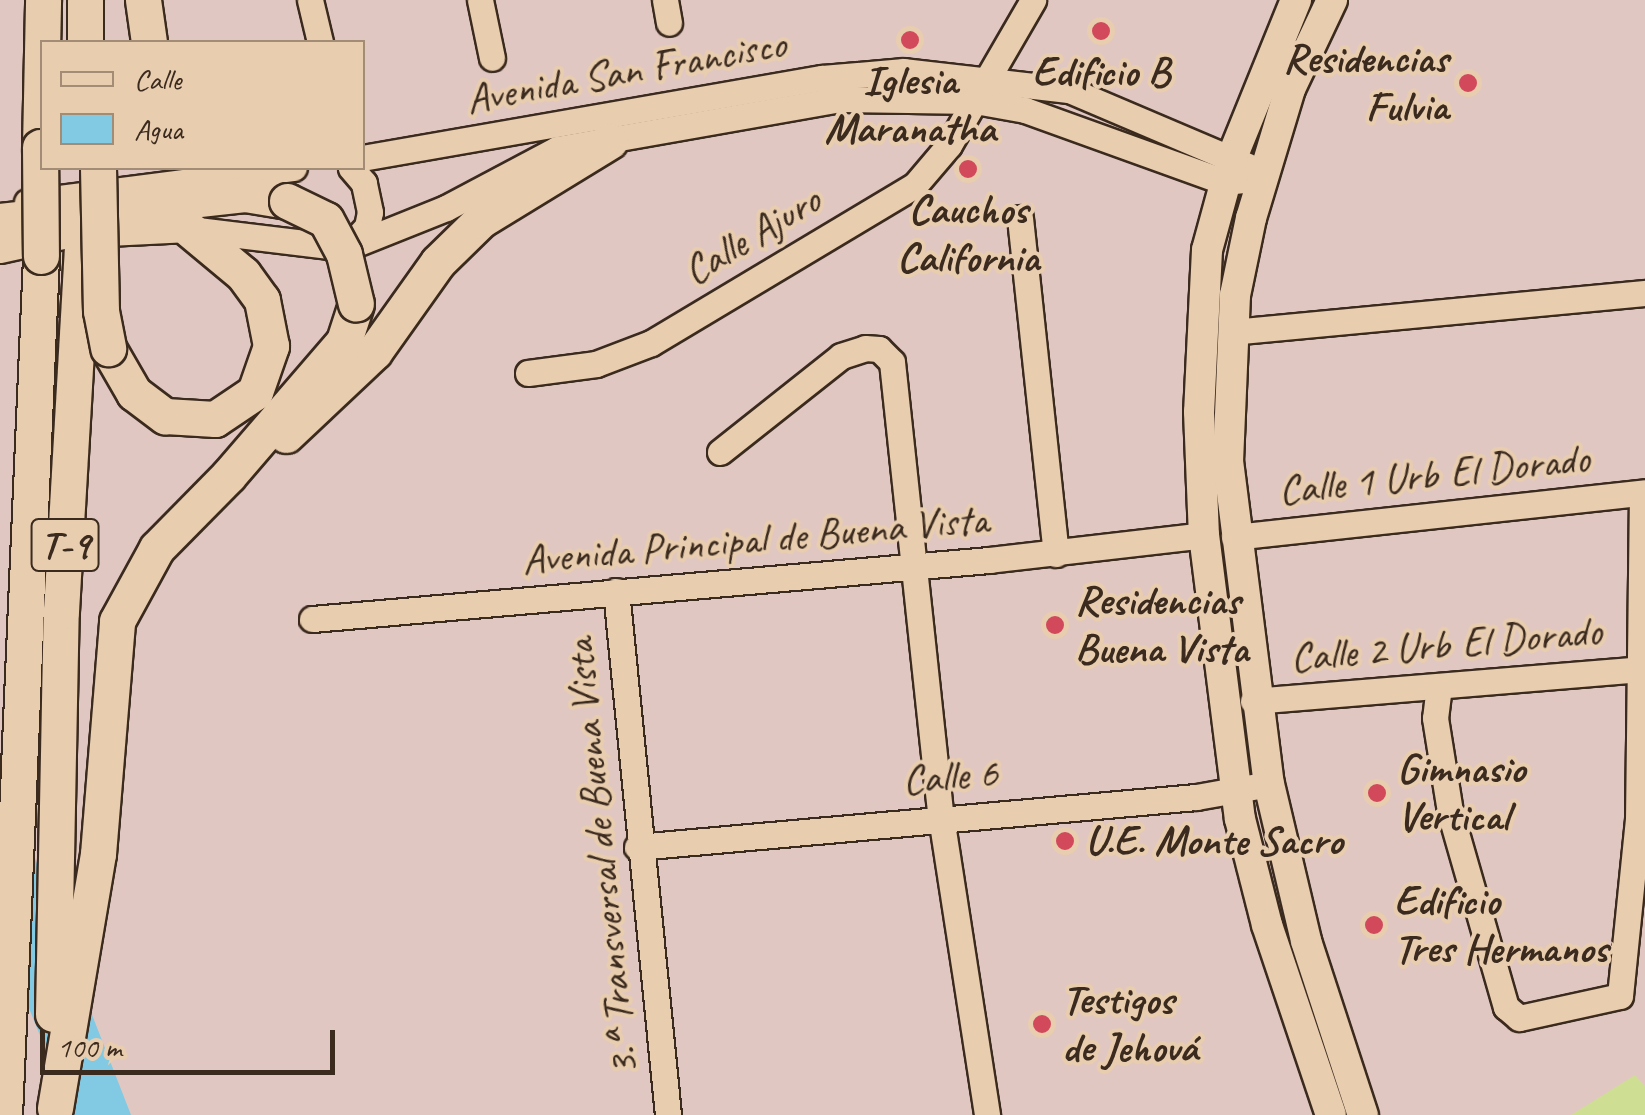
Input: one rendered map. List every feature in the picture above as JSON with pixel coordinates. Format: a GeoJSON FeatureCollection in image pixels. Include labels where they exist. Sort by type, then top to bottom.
{"type":"FeatureCollection","features":[{"type":"Feature","properties":{"kind":"highway","name":"T-9"},"geometry":{"type":"LineString","coordinates":[[42,40],[43,0]]}},
{"type":"Feature","properties":{"kind":"highway"},"geometry":{"type":"LineString","coordinates":[[144,0],[149,40]]}},
{"type":"Feature","properties":{"kind":"highway"},"geometry":{"type":"LineString","coordinates":[[228,476],[336,392],[438,262],[481,220],[610,141]]}},
{"type":"Feature","properties":{"kind":"highway","name":"T-9"},"geometry":{"type":"LineString","coordinates":[[2,1095],[41,256],[40,170]]}},
{"type":"Feature","properties":{"kind":"highway","name":"T-9"},"geometry":{"type":"LineString","coordinates":[[56,1096],[61,610],[84,170]]}},
{"type":"Feature","properties":{"kind":"highway"},"geometry":{"type":"LineString","coordinates":[[98,170],[100,311],[108,348],[134,393],[165,416],[215,419],[255,392],[270,346],[262,300],[243,274],[188,229]]}},
{"type":"Feature","properties":{"kind":"highway"},"geometry":{"type":"LineString","coordinates":[[0,220],[245,194],[290,184],[326,220],[344,254],[356,304],[344,340],[228,476],[157,548],[117,620],[87,922],[56,1096]]}},
{"type":"Feature","properties":{"kind":"main road"},"geometry":{"type":"LineString","coordinates":[[1296,0],[1229,169],[1203,294],[1236,791],[1267,925],[1332,1115]]}},
{"type":"Feature","properties":{"kind":"main road"},"geometry":{"type":"LineString","coordinates":[[1332,0],[1290,89],[1264,178],[1232,332],[1219,536],[1269,784],[1306,941],[1363,1115]]}},
{"type":"Feature","properties":{"kind":"street"},"geometry":{"type":"LineString","coordinates":[[310,0],[320,40]]}},
{"type":"Feature","properties":{"kind":"street"},"geometry":{"type":"LineString","coordinates":[[480,0],[492,58]]}},
{"type":"Feature","properties":{"kind":"street","name":"Calle Ajuro"},"geometry":{"type":"LineString","coordinates":[[528,373],[596,364],[651,343],[915,184],[981,89],[1033,0]]}},
{"type":"Feature","properties":{"kind":"street","name":"Avenida San Francisco"},"geometry":{"type":"LineString","coordinates":[[365,157],[822,78],[904,71],[981,89]]}},
{"type":"Feature","properties":{"kind":"street","name":"Avenida San Francisco"},"geometry":{"type":"LineString","coordinates":[[0,250],[67,235],[188,229],[346,248],[446,208],[557,149],[841,99],[981,89],[1069,90],[1229,169],[1264,178]]}},
{"type":"Feature","properties":{"kind":"street"},"geometry":{"type":"LineString","coordinates":[[0,207],[131,184],[248,170],[290,184]]}},
{"type":"Feature","properties":{"kind":"street"},"geometry":{"type":"LineString","coordinates":[[346,248],[367,227],[370,212],[364,183],[353,170]]}},
{"type":"Feature","properties":{"kind":"street"},"geometry":{"type":"LineString","coordinates":[[1020,218],[1056,554]]}},
{"type":"Feature","properties":{"kind":"street"},"geometry":{"type":"LineString","coordinates":[[1232,332],[1645,293]]}},
{"type":"Feature","properties":{"kind":"street"},"geometry":{"type":"LineString","coordinates":[[720,452],[841,356],[865,348],[879,350],[892,362],[941,817],[986,1115]]}},
{"type":"Feature","properties":{"kind":"street"},"geometry":{"type":"LineString","coordinates":[[1439,686],[1435,718],[1450,812],[1502,994],[1520,1018],[1620,996],[1638,820],[1644,669],[1644,493]]}},
{"type":"Feature","properties":{"kind":"street","name":"Calle 1 Urb El Dorado"},"geometry":{"type":"LineString","coordinates":[[1219,536],[1644,493]]}},
{"type":"Feature","properties":{"kind":"street","name":"Avenida Principal de Buena Vista"},"geometry":{"type":"LineString","coordinates":[[312,618],[913,567],[1219,536]]}},
{"type":"Feature","properties":{"kind":"street","name":"3.ª Transversal de Buena Vista"},"geometry":{"type":"LineString","coordinates":[[616,592],[638,847],[668,1115]]}},
{"type":"Feature","properties":{"kind":"street","name":"Calle 2 Urb El Dorado"},"geometry":{"type":"LineString","coordinates":[[1254,701],[1644,669]]}},
{"type":"Feature","properties":{"kind":"street","name":"Calle 6"},"geometry":{"type":"LineString","coordinates":[[638,847],[1236,791],[1269,784]]}},
{"type":"Feature","properties":{"kind":"green space"},"geometry":{"type":"Polygon","coordinates":[[[1635,1075],[1645,1086],[1645,1115],[1571,1115],[1635,1075]]]}},
{"type":"Feature","properties":{"kind":"water"},"geometry":{"type":"Polygon","coordinates":[[[0,762],[131,1115],[72,1115],[0,936],[0,762]]]}},
{"type":"Feature","properties":{"kind":"place","name":"Edificio B"},"geometry":{"type":"Point","coordinates":[1101,31]}},
{"type":"Feature","properties":{"kind":"place","name":"Iglesia Maranatha"},"geometry":{"type":"Point","coordinates":[910,40]}},
{"type":"Feature","properties":{"kind":"place","name":"Residencias Fulvia"},"geometry":{"type":"Point","coordinates":[1468,83]}},
{"type":"Feature","properties":{"kind":"place","name":"Cauchos California"},"geometry":{"type":"Point","coordinates":[968,169]}},
{"type":"Feature","properties":{"kind":"place","name":"Residencias Buena Vista"},"geometry":{"type":"Point","coordinates":[1055,625]}},
{"type":"Feature","properties":{"kind":"place","name":"Gimnasio Vertical"},"geometry":{"type":"Point","coordinates":[1377,793]}},
{"type":"Feature","properties":{"kind":"place","name":"U.E. Monte Sacro"},"geometry":{"type":"Point","coordinates":[1065,841]}},
{"type":"Feature","properties":{"kind":"place","name":"Edificio Tres Hermanos"},"geometry":{"type":"Point","coordinates":[1374,925]}},
{"type":"Feature","properties":{"kind":"place","name":"Testigos de Jehová"},"geometry":{"type":"Point","coordinates":[1042,1024]}}]}
